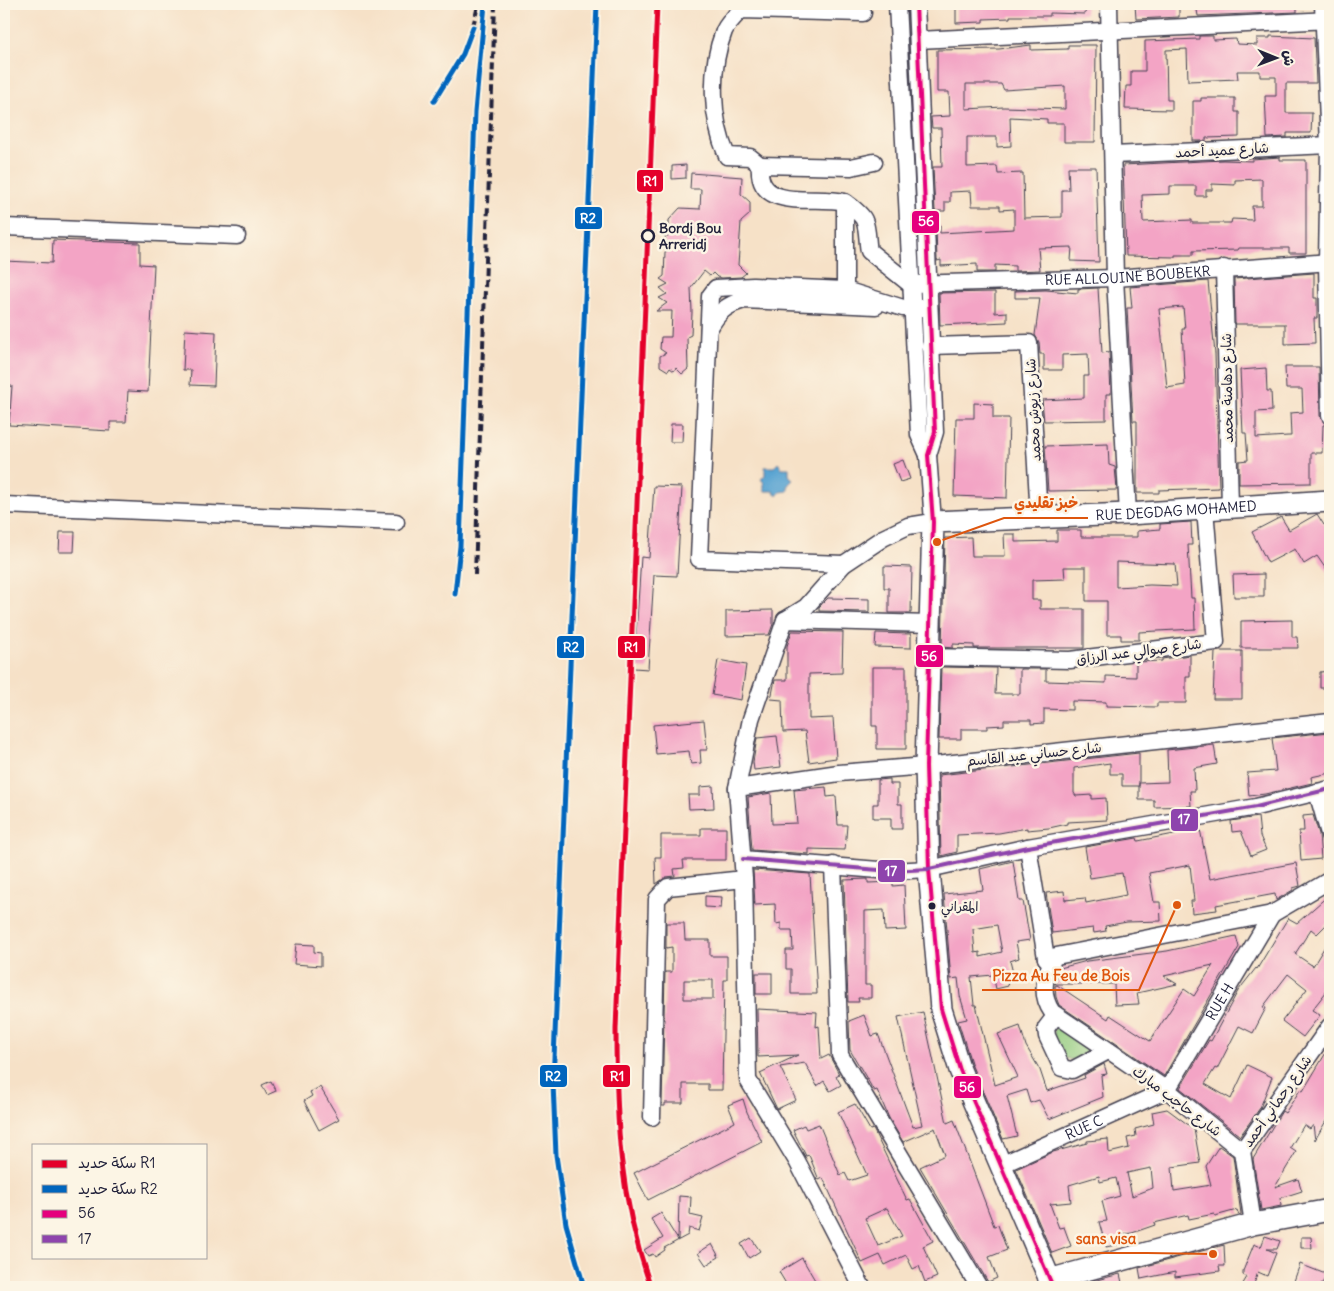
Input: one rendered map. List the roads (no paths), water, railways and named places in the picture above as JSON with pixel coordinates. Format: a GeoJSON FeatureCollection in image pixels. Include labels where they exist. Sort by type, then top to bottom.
{"type":"FeatureCollection","features":[{"type":"Feature","properties":{"kind":"main road","name":"RUE DEGDAG MOHAMED"},"geometry":{"type":"LineString","coordinates":[[933,522],[1128,514],[1330,500]]}},
{"type":"Feature","properties":{"kind":"main road"},"geometry":{"type":"LineString","coordinates":[[933,522],[926,766],[929,869],[941,1009],[960,1070],[1051,1284],[1253,1224],[1330,1210]]}},
{"type":"Feature","properties":{"kind":"street"},"geometry":{"type":"LineString","coordinates":[[862,1287],[797,1161],[748,1080],[744,879],[738,788],[752,719],[785,620],[806,607],[844,564],[884,538],[908,526],[933,522],[928,455],[919,435],[907,308],[910,284],[897,4]]}},
{"type":"Feature","properties":{"kind":"street"},"geometry":{"type":"LineString","coordinates":[[916,4],[935,432],[928,455]]}},
{"type":"Feature","properties":{"kind":"street"},"geometry":{"type":"LineString","coordinates":[[1109,4],[1116,278],[1128,514]]}},
{"type":"Feature","properties":{"kind":"street"},"geometry":{"type":"LineString","coordinates":[[1323,4],[1327,20],[1330,145],[1330,416]]}},
{"type":"Feature","properties":{"kind":"street"},"geometry":{"type":"LineString","coordinates":[[863,13],[741,10],[724,30],[713,92],[720,140],[727,156],[750,157],[760,165],[851,167],[874,162]]}},
{"type":"Feature","properties":{"kind":"street"},"geometry":{"type":"LineString","coordinates":[[918,40],[1327,20]]}},
{"type":"Feature","properties":{"kind":"street","name":"شارع عميد أحمد"},"geometry":{"type":"LineString","coordinates":[[1113,155],[1330,145]]}},
{"type":"Feature","properties":{"kind":"street"},"geometry":{"type":"LineString","coordinates":[[760,165],[760,178],[769,192],[790,200],[845,202],[864,219],[868,252],[910,284]]}},
{"type":"Feature","properties":{"kind":"street"},"geometry":{"type":"LineString","coordinates":[[845,202],[845,290]]}},
{"type":"Feature","properties":{"kind":"street"},"geometry":{"type":"LineString","coordinates":[[4,227],[237,236]]}},
{"type":"Feature","properties":{"kind":"street","name":"RUE ALLOUINE BOUBEKR"},"geometry":{"type":"LineString","coordinates":[[910,284],[927,282],[1116,278],[1224,268],[1329,262]]}},
{"type":"Feature","properties":{"kind":"street","name":"شارع دهامنة محمد"},"geometry":{"type":"LineString","coordinates":[[1224,268],[1230,508]]}},
{"type":"Feature","properties":{"kind":"street"},"geometry":{"type":"LineString","coordinates":[[844,564],[699,559],[710,296],[716,288],[753,286],[845,290],[907,308]]}},
{"type":"Feature","properties":{"kind":"street"},"geometry":{"type":"LineString","coordinates":[[707,333],[720,311],[729,304],[744,300],[928,308]]}},
{"type":"Feature","properties":{"kind":"street","name":"شارع زيوش محمد"},"geometry":{"type":"LineString","coordinates":[[930,346],[1029,343],[1039,517]]}},
{"type":"Feature","properties":{"kind":"street"},"geometry":{"type":"LineString","coordinates":[[4,505],[396,522]]}},
{"type":"Feature","properties":{"kind":"street","name":"شارع صوالي عبد الرزاق"},"geometry":{"type":"LineString","coordinates":[[929,657],[1070,660],[1216,642],[1205,509]]}},
{"type":"Feature","properties":{"kind":"street"},"geometry":{"type":"LineString","coordinates":[[785,620],[930,624]]}},
{"type":"Feature","properties":{"kind":"street","name":"شارع حساني عبد القاسم"},"geometry":{"type":"LineString","coordinates":[[738,788],[839,773],[926,766],[1330,722]]}},
{"type":"Feature","properties":{"kind":"street"},"geometry":{"type":"LineString","coordinates":[[743,859],[890,870],[929,869],[1028,847],[1256,807],[1323,791],[1330,837]]}},
{"type":"Feature","properties":{"kind":"street"},"geometry":{"type":"LineString","coordinates":[[1028,847],[1046,958],[1272,914],[1330,880]]}},
{"type":"Feature","properties":{"kind":"street"},"geometry":{"type":"LineString","coordinates":[[833,865],[840,1055],[979,1287]]}},
{"type":"Feature","properties":{"kind":"street"},"geometry":{"type":"LineString","coordinates":[[652,1117],[657,899],[668,887],[744,879]]}},
{"type":"Feature","properties":{"kind":"street","name":"RUE H"},"geometry":{"type":"LineString","coordinates":[[1167,1090],[1272,914]]}},
{"type":"Feature","properties":{"kind":"street","name":"شارع حاجب مبارك"},"geometry":{"type":"LineString","coordinates":[[1046,958],[1052,962],[1045,981],[1044,998],[1056,1015],[1167,1090],[1242,1151]]}},
{"type":"Feature","properties":{"kind":"street"},"geometry":{"type":"LineString","coordinates":[[1056,1015],[1046,1028],[1046,1036],[1062,1068],[1072,1070],[1108,1051]]}},
{"type":"Feature","properties":{"kind":"street","name":"شارع رحماني أحمد"},"geometry":{"type":"LineString","coordinates":[[1242,1151],[1330,1026]]}},
{"type":"Feature","properties":{"kind":"street","name":"RUE C"},"geometry":{"type":"LineString","coordinates":[[1001,1165],[1167,1090]]}},
{"type":"Feature","properties":{"kind":"street"},"geometry":{"type":"LineString","coordinates":[[1242,1151],[1253,1224]]}},
{"type":"Feature","properties":{"kind":"water"},"geometry":{"type":"Polygon","coordinates":[[[778,463],[782,468],[789,468],[789,475],[793,480],[788,485],[788,491],[780,492],[777,496],[773,491],[764,491],[764,483],[761,479],[765,475],[765,467],[774,467],[778,463]]]}},
{"type":"Feature","properties":{"kind":"railway"},"geometry":{"type":"LineString","coordinates":[[434,101],[466,43],[478,4]]}},
{"type":"Feature","properties":{"kind":"railway"},"geometry":{"type":"LineString","coordinates":[[455,594],[460,546],[475,112],[485,4]]}},
{"type":"Feature","properties":{"kind":"railway"},"geometry":{"type":"LineString","coordinates":[[475,575],[495,4]]}},
{"type":"Feature","properties":{"kind":"railway"},"geometry":{"type":"LineString","coordinates":[[651,1287],[640,1254],[626,1191],[617,1096],[616,1029],[657,4]]}},
{"type":"Feature","properties":{"kind":"rail line","name":"R2"},"geometry":{"type":"LineString","coordinates":[[455,594],[460,546],[475,112],[485,4]]}},
{"type":"Feature","properties":{"kind":"rail line","name":"R2"},"geometry":{"type":"LineString","coordinates":[[584,1287],[566,1224],[556,1155],[553,1083],[597,4]]}},
{"type":"Feature","properties":{"kind":"rail line","name":"R1"},"geometry":{"type":"LineString","coordinates":[[651,1287],[640,1254],[626,1191],[617,1096],[616,1029],[657,4]]}},
{"type":"Feature","properties":{"kind":"rail line","name":"R2"},"geometry":{"type":"LineString","coordinates":[[434,101],[463,54],[473,27]]}},
{"type":"Feature","properties":{"kind":"place","name":"Bordj Bou Arreridj"},"geometry":{"type":"Point","coordinates":[648,236]}},
{"type":"Feature","properties":{"kind":"place","name":"خبز تقليدي"},"geometry":{"type":"Point","coordinates":[937,542]}},
{"type":"Feature","properties":{"kind":"place","name":"Pizza Au Feu de Bois"},"geometry":{"type":"Point","coordinates":[1177,905]}},
{"type":"Feature","properties":{"kind":"place","name":"المقراني"},"geometry":{"type":"Point","coordinates":[932,906]}},
{"type":"Feature","properties":{"kind":"place","name":"sans visa"},"geometry":{"type":"Point","coordinates":[1213,1254]}}]}
